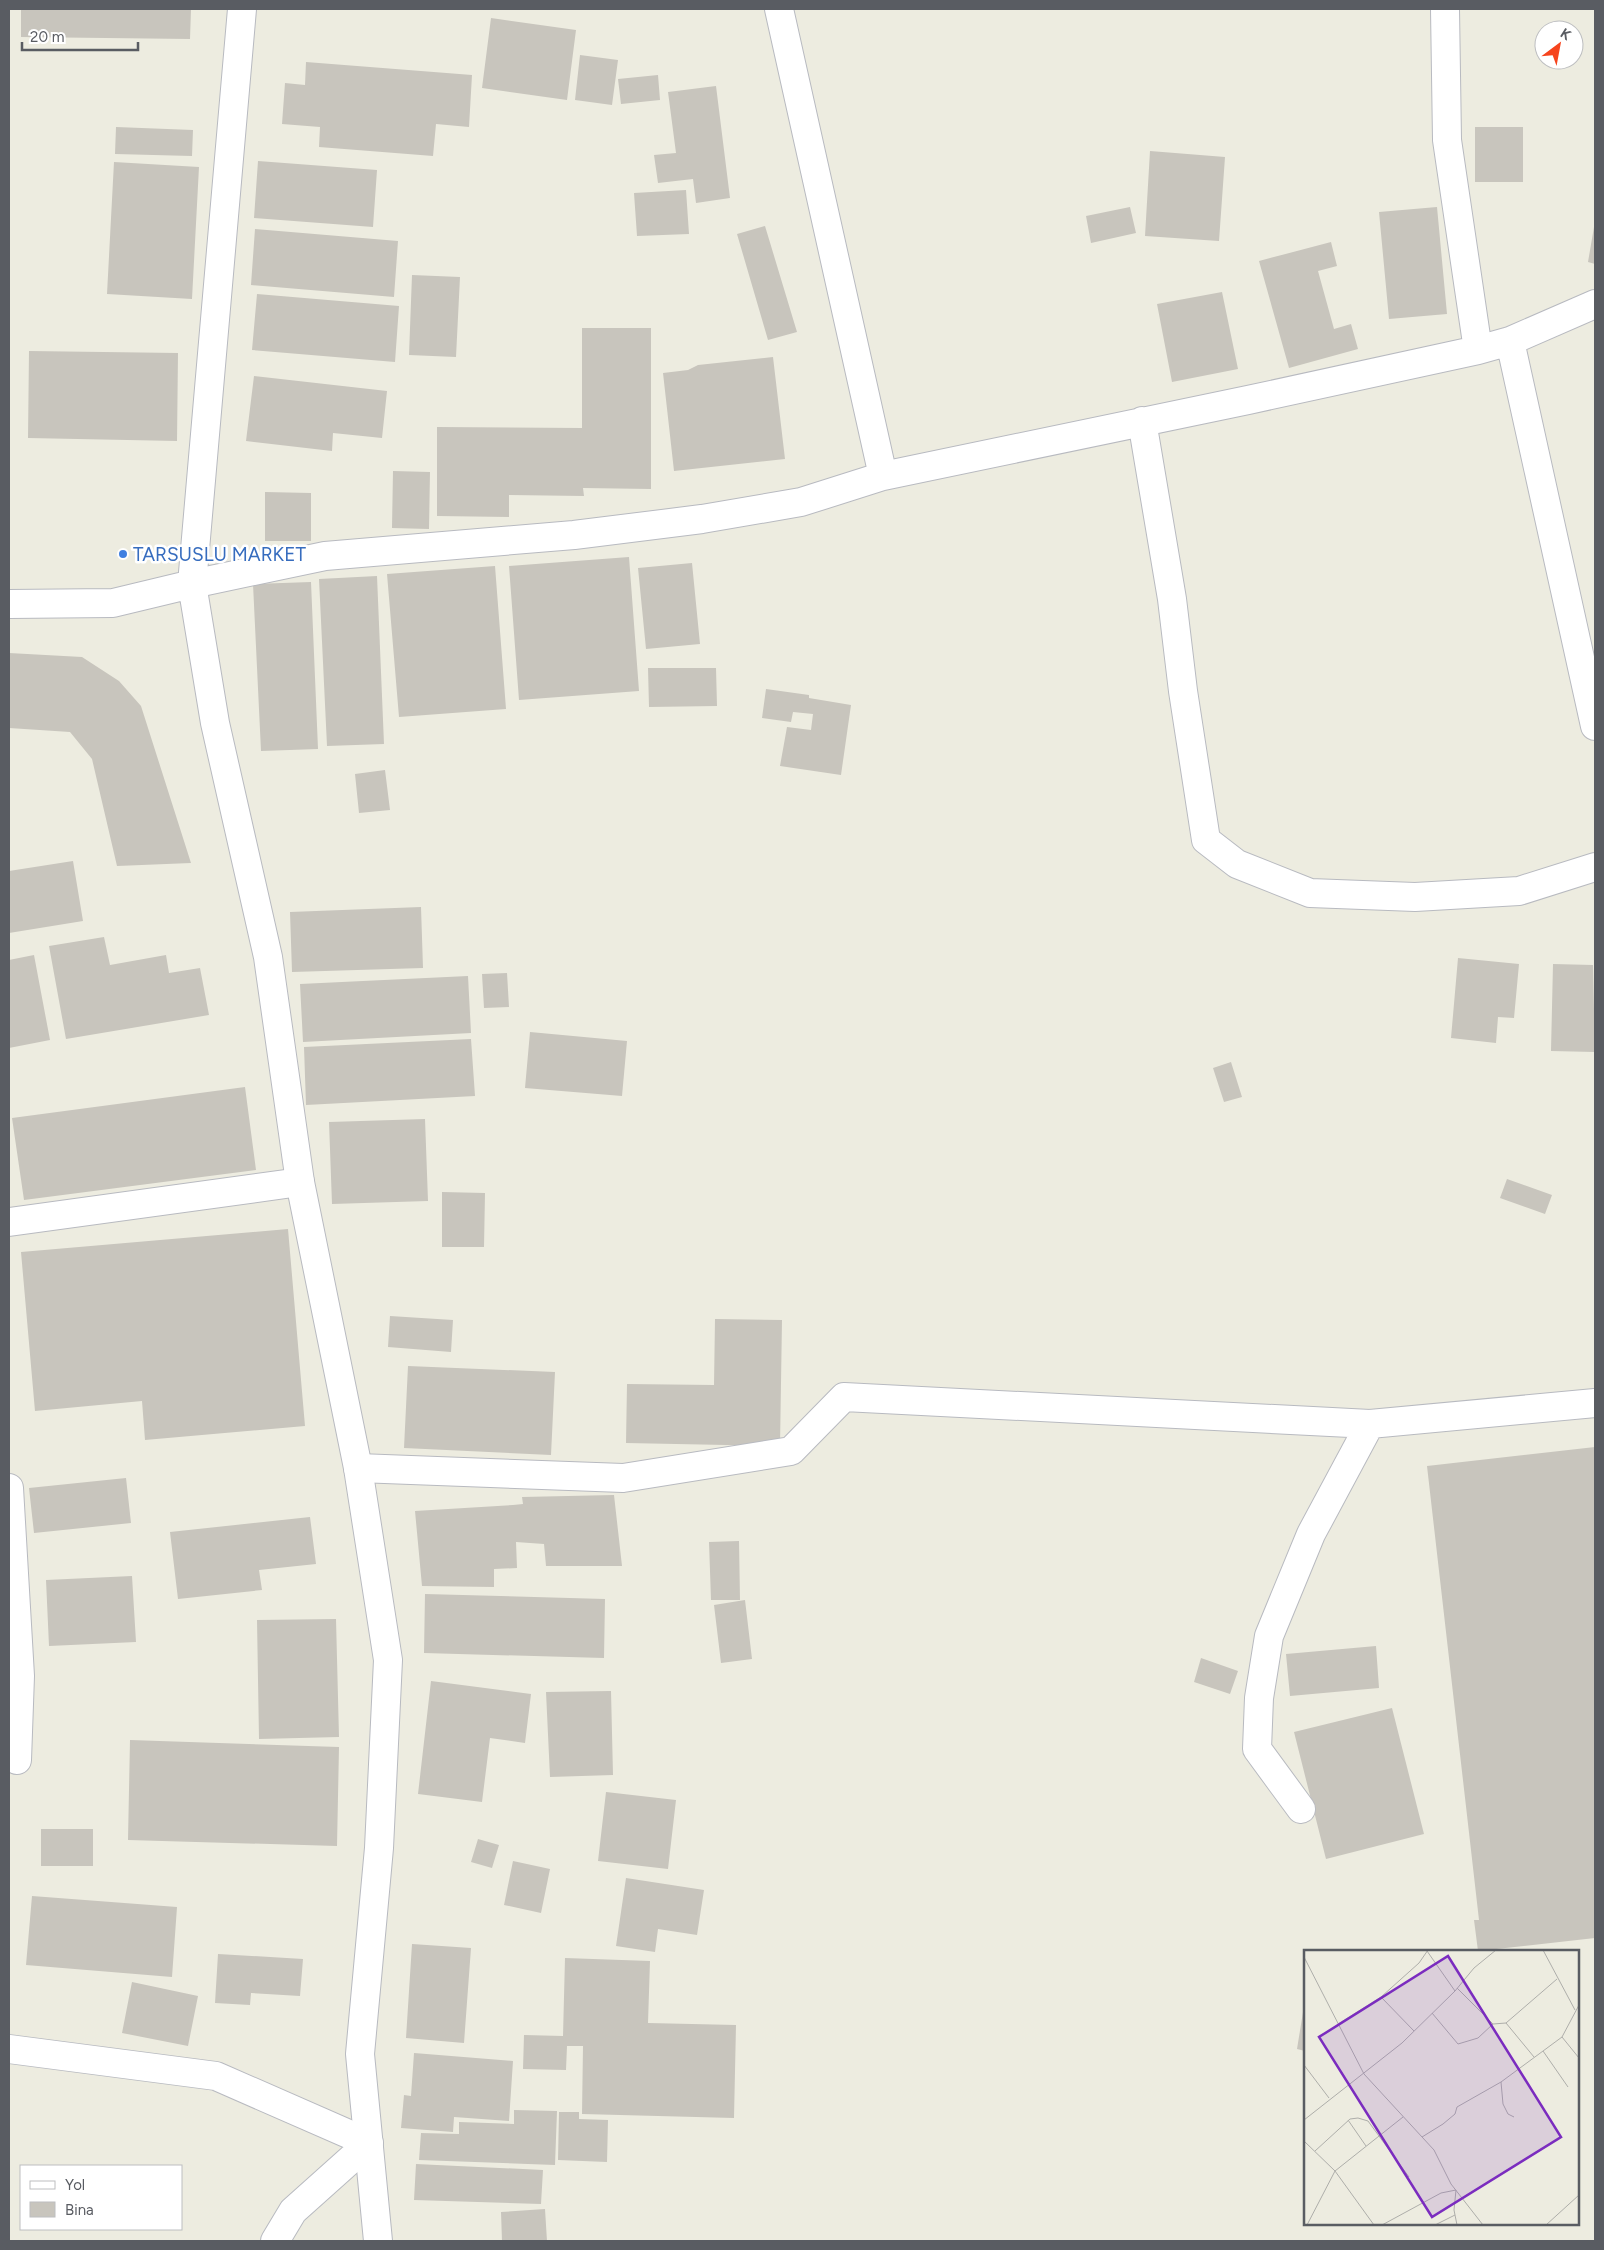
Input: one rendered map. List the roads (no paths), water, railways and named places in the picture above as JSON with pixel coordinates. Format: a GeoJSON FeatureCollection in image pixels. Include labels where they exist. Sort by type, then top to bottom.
{"type":"FeatureCollection","features":[{"type":"Feature","properties":{"kind":"street"},"geometry":{"type":"LineString","coordinates":[[242,9],[192,584],[215,723],[268,957],[300,1182],[358,1468],[388,1660],[379,1848],[360,2054],[378,2241]]}},
{"type":"Feature","properties":{"kind":"street"},"geometry":{"type":"LineString","coordinates":[[779,9],[883,476]]}},
{"type":"Feature","properties":{"kind":"street"},"geometry":{"type":"LineString","coordinates":[[1445,9],[1447,140],[1478,350]]}},
{"type":"Feature","properties":{"kind":"street"},"geometry":{"type":"LineString","coordinates":[[9,604],[113,603],[325,556],[574,535],[702,519],[801,502],[883,476],[1478,350],[1510,341],[1595,304]]}},
{"type":"Feature","properties":{"kind":"street"},"geometry":{"type":"LineString","coordinates":[[1510,341],[1595,726]]}},
{"type":"Feature","properties":{"kind":"street"},"geometry":{"type":"LineString","coordinates":[[1142,421],[1172,599],[1184,701],[1206,840],[1237,864],[1310,893],[1415,898],[1518,891],[1595,867]]}},
{"type":"Feature","properties":{"kind":"street"},"geometry":{"type":"LineString","coordinates":[[9,1222],[300,1182]]}},
{"type":"Feature","properties":{"kind":"street"},"geometry":{"type":"LineString","coordinates":[[358,1468],[623,1478],[791,1451],[844,1397],[1370,1424],[1595,1403]]}},
{"type":"Feature","properties":{"kind":"street"},"geometry":{"type":"LineString","coordinates":[[1301,1809],[1257,1749],[1259,1698],[1268,1645],[1311,1534],[1370,1424]]}},
{"type":"Feature","properties":{"kind":"street"},"geometry":{"type":"LineString","coordinates":[[9,1488],[20,1676],[17,1760]]}},
{"type":"Feature","properties":{"kind":"street"},"geometry":{"type":"LineString","coordinates":[[9,2050],[216,2076],[369,2143]]}},
{"type":"Feature","properties":{"kind":"street"},"geometry":{"type":"LineString","coordinates":[[274,2241],[293,2211],[369,2143]]}},
{"type":"Feature","properties":{"kind":"place","name":"TARSUSLU MARKET"},"geometry":{"type":"Point","coordinates":[123,554]}}]}
